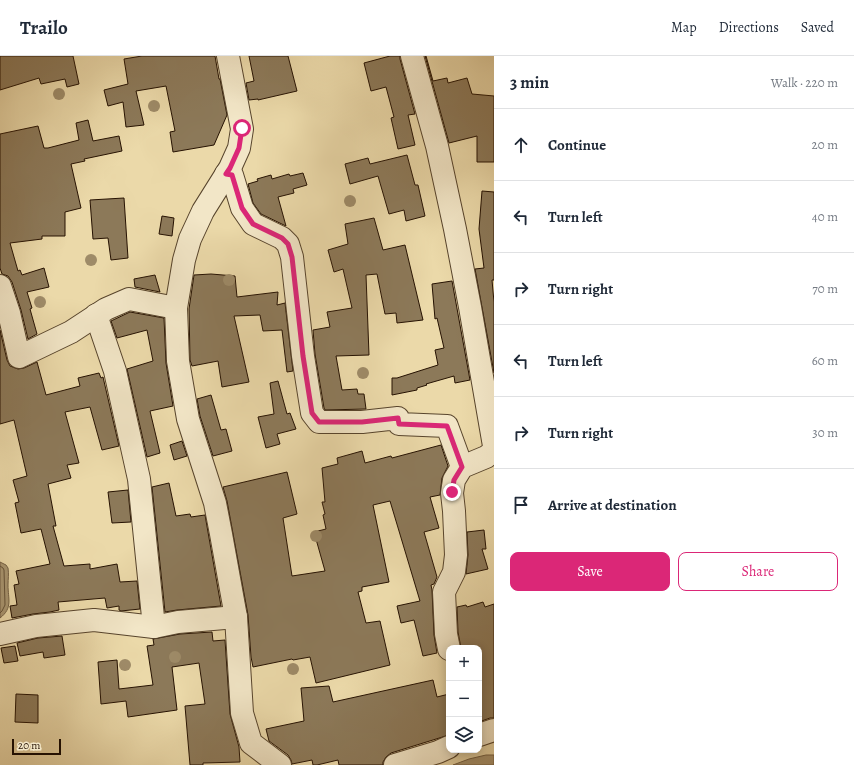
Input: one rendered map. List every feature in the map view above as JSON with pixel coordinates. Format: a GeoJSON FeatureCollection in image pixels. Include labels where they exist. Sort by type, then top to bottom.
{"type":"FeatureCollection","features":[{"type":"Feature","properties":{"kind":"street"},"geometry":{"type":"LineString","coordinates":[[228,56],[242,128],[239,148],[230,168],[203,211],[190,239],[184,260],[176,308],[178,361],[188,419],[215,503],[222,534],[236,617],[242,713],[251,743],[280,765]]}},
{"type":"Feature","properties":{"kind":"street"},"geometry":{"type":"LineString","coordinates":[[412,56],[437,146],[470,307],[493,438],[493,452],[486,457],[462,467],[454,480],[452,492],[456,555],[454,572],[444,592],[446,634],[448,645]]}},
{"type":"Feature","properties":{"kind":"street"},"geometry":{"type":"LineString","coordinates":[[226,174],[232,175],[242,208],[253,224],[282,238],[288,244],[292,257],[303,356],[312,413],[319,422],[362,422],[398,418],[399,424],[447,426],[462,467]]}},
{"type":"Feature","properties":{"kind":"street"},"geometry":{"type":"LineString","coordinates":[[0,286],[10,313],[19,357],[71,332],[106,309],[129,299],[176,308]]}},
{"type":"Feature","properties":{"kind":"street"},"geometry":{"type":"LineString","coordinates":[[96,315],[115,371],[139,479],[154,627]]}},
{"type":"Feature","properties":{"kind":"street"},"geometry":{"type":"LineString","coordinates":[[0,634],[36,626],[94,620],[154,627],[178,622],[236,617]]}},
{"type":"Feature","properties":{"kind":"street"},"geometry":{"type":"LineString","coordinates":[[482,734],[494,730]]}},
{"type":"Feature","properties":{"kind":"street"},"geometry":{"type":"LineString","coordinates":[[395,765],[446,748]]}},
{"type":"Feature","properties":{"kind":"water"},"geometry":{"type":"Polygon","coordinates":[[[0,562],[8,568],[9,603],[7,611],[0,618],[0,562]]]}},
{"type":"Feature","properties":{"kind":"water"},"geometry":{"type":"Polygon","coordinates":[[[486,755],[494,755],[494,765],[453,765],[469,759],[486,755]]]}},
{"type":"Feature","properties":{"kind":"building"},"geometry":{"type":"Polygon","coordinates":[[[0,56],[73,56],[79,84],[67,87],[65,79],[41,84],[39,78],[0,90],[0,56]]]}},
{"type":"Feature","properties":{"kind":"building"},"geometry":{"type":"Polygon","coordinates":[[[142,56],[215,56],[227,115],[214,145],[173,152],[170,132],[175,131],[166,86],[136,91],[144,125],[126,127],[123,102],[108,106],[104,90],[128,84],[124,59],[142,56]]]}},
{"type":"Feature","properties":{"kind":"building"},"geometry":{"type":"Polygon","coordinates":[[[249,56],[288,56],[297,91],[258,100],[249,100],[246,83],[254,81],[249,56]]]}},
{"type":"Feature","properties":{"kind":"building"},"geometry":{"type":"Polygon","coordinates":[[[390,56],[400,56],[415,114],[408,115],[415,145],[398,149],[391,118],[394,117],[386,87],[371,91],[364,63],[390,56]]]}},
{"type":"Feature","properties":{"kind":"building"},"geometry":{"type":"Polygon","coordinates":[[[425,56],[433,81],[447,78],[448,83],[467,78],[472,94],[494,96],[494,162],[477,162],[477,136],[449,143],[425,56]]]}},
{"type":"Feature","properties":{"kind":"building"},"geometry":{"type":"Polygon","coordinates":[[[88,120],[93,141],[119,136],[122,151],[84,159],[85,161],[71,164],[81,208],[65,212],[65,236],[42,236],[42,239],[10,243],[18,271],[20,270],[22,275],[44,268],[49,287],[27,292],[37,334],[28,339],[12,282],[8,276],[2,274],[0,268],[0,134],[38,126],[44,148],[48,148],[79,140],[76,123],[88,120]]]}},
{"type":"Feature","properties":{"kind":"building"},"geometry":{"type":"Polygon","coordinates":[[[407,155],[415,185],[418,185],[425,216],[406,221],[404,210],[389,214],[378,176],[350,184],[345,164],[368,158],[370,164],[407,155]]]}},
{"type":"Feature","properties":{"kind":"building"},"geometry":{"type":"Polygon","coordinates":[[[303,173],[307,185],[293,189],[294,193],[278,197],[286,226],[261,214],[253,203],[248,184],[258,181],[257,179],[271,175],[272,179],[289,174],[290,176],[303,173]]]}},
{"type":"Feature","properties":{"kind":"building"},"geometry":{"type":"Polygon","coordinates":[[[482,191],[494,192],[494,280],[492,280],[494,302],[494,373],[475,269],[484,268],[479,229],[482,191]]]}},
{"type":"Feature","properties":{"kind":"building"},"geometry":{"type":"Polygon","coordinates":[[[124,198],[128,258],[111,260],[108,238],[93,239],[90,200],[124,198]]]}},
{"type":"Feature","properties":{"kind":"building"},"geometry":{"type":"Polygon","coordinates":[[[162,216],[174,218],[172,236],[159,234],[162,216]]]}},
{"type":"Feature","properties":{"kind":"building"},"geometry":{"type":"Polygon","coordinates":[[[374,218],[383,250],[405,245],[423,320],[397,323],[396,313],[385,314],[377,274],[366,275],[369,355],[336,356],[342,390],[357,389],[358,394],[364,394],[366,409],[325,410],[315,354],[313,330],[330,327],[327,312],[352,308],[343,269],[334,272],[328,250],[348,244],[345,224],[374,218]]]}},
{"type":"Feature","properties":{"kind":"building"},"geometry":{"type":"Polygon","coordinates":[[[211,274],[235,276],[237,297],[278,292],[277,305],[285,303],[293,371],[287,372],[282,330],[263,331],[260,315],[234,316],[249,382],[222,387],[218,361],[192,366],[190,360],[189,309],[194,275],[211,274]]]}},
{"type":"Feature","properties":{"kind":"building"},"geometry":{"type":"Polygon","coordinates":[[[155,275],[160,292],[135,287],[134,279],[155,275]]]}},
{"type":"Feature","properties":{"kind":"building"},"geometry":{"type":"Polygon","coordinates":[[[452,281],[470,380],[455,383],[454,376],[426,384],[427,385],[417,388],[417,390],[392,395],[392,378],[397,378],[438,365],[435,350],[444,348],[437,318],[435,319],[432,284],[452,281]]]}},
{"type":"Feature","properties":{"kind":"building"},"geometry":{"type":"Polygon","coordinates":[[[130,312],[164,318],[166,363],[173,406],[150,411],[160,453],[147,457],[127,369],[153,361],[147,330],[117,338],[111,321],[130,312]]]}},
{"type":"Feature","properties":{"kind":"building"},"geometry":{"type":"Polygon","coordinates":[[[0,330],[7,360],[10,366],[18,369],[37,362],[46,395],[80,386],[78,378],[99,373],[101,378],[103,377],[119,446],[102,450],[90,407],[65,412],[79,463],[67,465],[71,478],[48,484],[56,526],[53,526],[64,566],[90,564],[90,569],[117,564],[120,582],[137,581],[140,609],[121,611],[119,610],[119,606],[107,608],[105,598],[58,602],[59,610],[12,618],[10,606],[17,605],[14,585],[19,584],[16,571],[50,564],[41,529],[21,533],[15,503],[19,502],[13,480],[27,476],[14,420],[0,424],[0,330]]]}},
{"type":"Feature","properties":{"kind":"building"},"geometry":{"type":"Polygon","coordinates":[[[278,381],[287,414],[290,413],[296,429],[277,434],[280,444],[266,448],[258,417],[274,414],[270,383],[278,381]]]}},
{"type":"Feature","properties":{"kind":"building"},"geometry":{"type":"Polygon","coordinates":[[[211,395],[221,430],[226,429],[232,451],[213,456],[200,416],[197,399],[211,395]]]}},
{"type":"Feature","properties":{"kind":"building"},"geometry":{"type":"Polygon","coordinates":[[[182,441],[187,456],[174,460],[170,445],[182,441]]]}},
{"type":"Feature","properties":{"kind":"building"},"geometry":{"type":"Polygon","coordinates":[[[441,445],[448,466],[442,478],[440,495],[430,497],[439,528],[424,532],[437,577],[434,584],[431,585],[434,635],[437,653],[423,656],[414,620],[401,623],[397,606],[420,601],[390,501],[373,505],[389,582],[362,587],[362,591],[358,592],[366,623],[380,621],[390,665],[316,683],[310,657],[253,667],[248,615],[227,501],[223,487],[287,472],[297,514],[283,518],[292,576],[325,571],[314,532],[326,529],[323,515],[325,514],[322,502],[325,502],[322,468],[338,464],[337,458],[362,451],[365,463],[391,456],[392,458],[441,445]]]}},
{"type":"Feature","properties":{"kind":"building"},"geometry":{"type":"Polygon","coordinates":[[[169,483],[176,516],[190,514],[191,517],[205,515],[221,606],[165,612],[152,487],[169,483]]]}},
{"type":"Feature","properties":{"kind":"building"},"geometry":{"type":"Polygon","coordinates":[[[128,490],[131,522],[112,523],[108,492],[128,490]]]}},
{"type":"Feature","properties":{"kind":"building"},"geometry":{"type":"Polygon","coordinates":[[[484,530],[486,549],[482,549],[488,569],[466,574],[468,555],[467,532],[484,530]]]}},
{"type":"Feature","properties":{"kind":"building"},"geometry":{"type":"Polygon","coordinates":[[[483,602],[485,607],[494,604],[494,718],[482,721],[482,645],[460,645],[458,632],[457,607],[466,605],[467,607],[483,602]]]}},
{"type":"Feature","properties":{"kind":"building"},"geometry":{"type":"Polygon","coordinates":[[[212,632],[213,641],[225,640],[230,714],[239,747],[240,762],[203,763],[203,765],[190,765],[185,706],[205,704],[199,663],[172,667],[177,710],[128,717],[126,701],[101,704],[98,662],[117,660],[119,689],[153,685],[147,646],[154,645],[153,639],[180,634],[212,632]]]}},
{"type":"Feature","properties":{"kind":"building"},"geometry":{"type":"Polygon","coordinates":[[[62,636],[65,655],[44,658],[43,652],[20,656],[17,643],[38,638],[62,636]]]}},
{"type":"Feature","properties":{"kind":"building"},"geometry":{"type":"Polygon","coordinates":[[[15,646],[18,661],[4,663],[1,648],[15,646]]]}},
{"type":"Feature","properties":{"kind":"building"},"geometry":{"type":"Polygon","coordinates":[[[433,680],[437,697],[446,695],[446,736],[391,753],[386,757],[383,765],[339,765],[338,760],[317,765],[313,765],[312,760],[292,764],[288,755],[269,741],[266,729],[304,721],[301,688],[329,686],[333,702],[433,680]]]}},
{"type":"Feature","properties":{"kind":"building"},"geometry":{"type":"Polygon","coordinates":[[[16,694],[38,695],[38,723],[15,722],[16,694]]]}},
{"type":"Feature","properties":{"kind":"route"},"geometry":{"type":"LineString","coordinates":[[242,128],[239,148],[226,174],[232,175],[242,208],[253,224],[282,238],[288,244],[292,257],[303,356],[312,413],[319,422],[362,422],[398,418],[399,424],[447,426],[462,467],[454,480],[452,492]]}}]}
